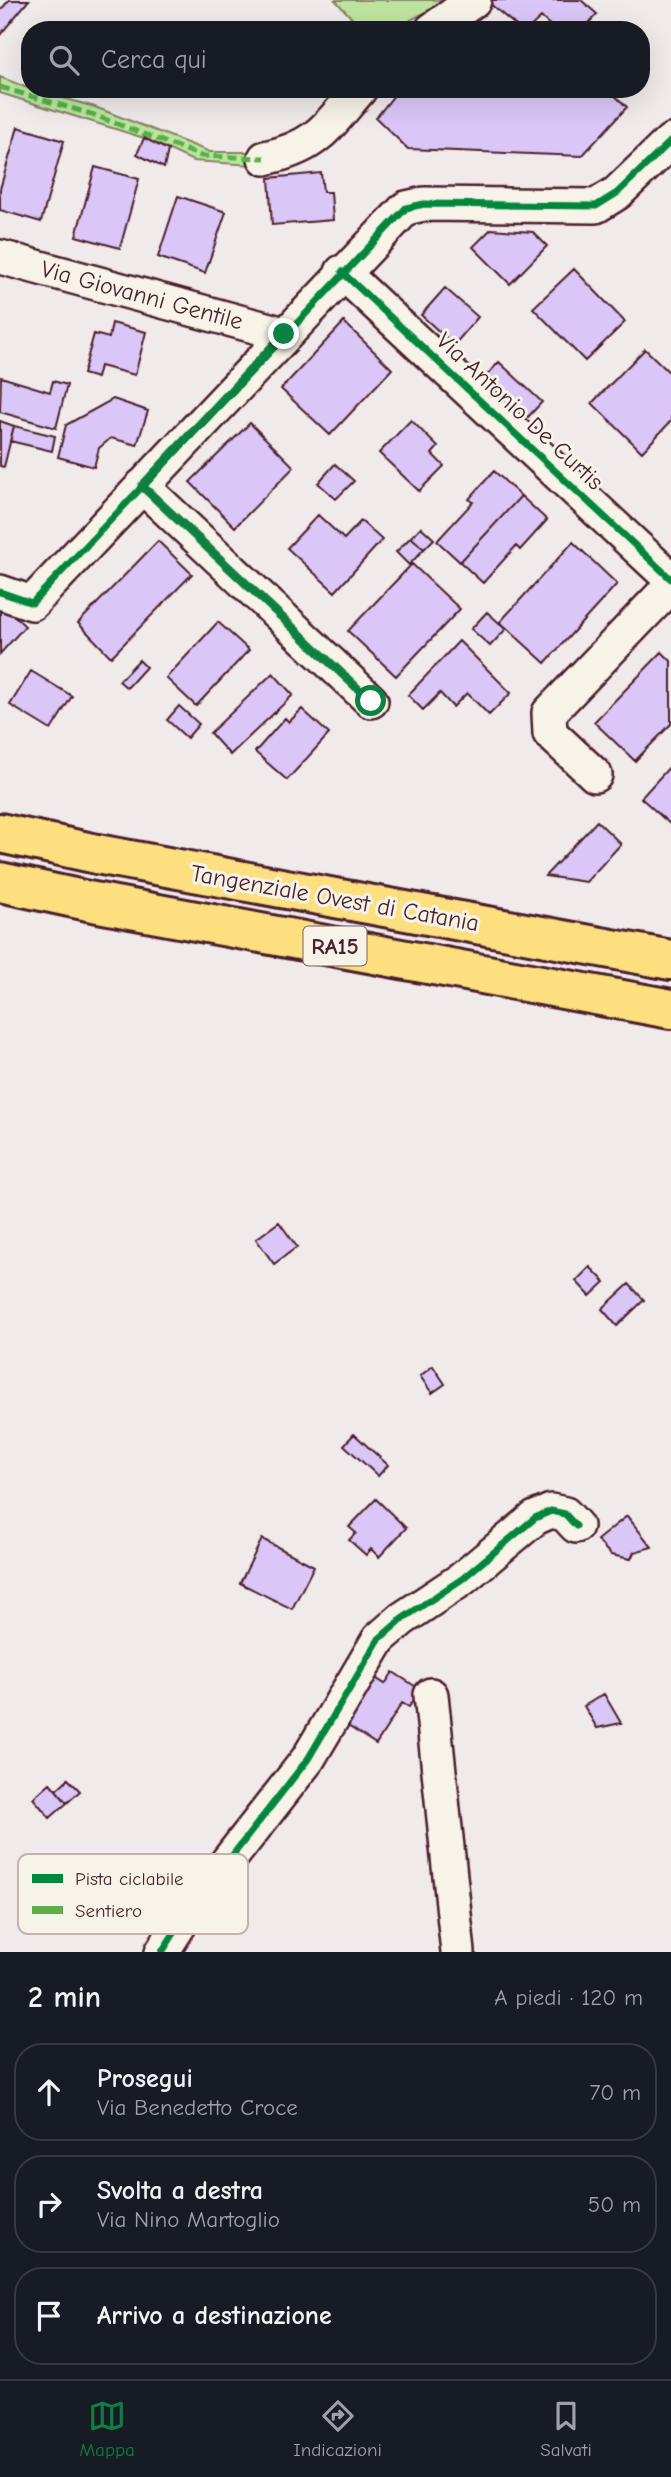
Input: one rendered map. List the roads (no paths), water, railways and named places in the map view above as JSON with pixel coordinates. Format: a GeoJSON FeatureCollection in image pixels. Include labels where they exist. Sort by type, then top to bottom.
{"type":"FeatureCollection","features":[{"type":"Feature","properties":{"kind":"highway","name":"Tangenziale Ovest di Catania"},"geometry":{"type":"LineString","coordinates":[[0,833],[110,857],[671,960]]}},
{"type":"Feature","properties":{"kind":"highway","name":"Tangenziale Ovest di Catania"},"geometry":{"type":"LineString","coordinates":[[0,882],[88,901],[671,1009]]}},
{"type":"Feature","properties":{"kind":"street"},"geometry":{"type":"LineString","coordinates":[[445,21],[474,0]]}},
{"type":"Feature","properties":{"kind":"street"},"geometry":{"type":"LineString","coordinates":[[265,158],[299,150],[316,139],[352,98]]}},
{"type":"Feature","properties":{"kind":"street"},"geometry":{"type":"LineString","coordinates":[[0,593],[32,603],[342,272],[406,208],[424,204],[596,206],[617,193],[671,141]]}},
{"type":"Feature","properties":{"kind":"street","name":"Via Giovanni Gentile"},"geometry":{"type":"LineString","coordinates":[[0,257],[284,334]]}},
{"type":"Feature","properties":{"kind":"street","name":"Via Antonio De Curtis"},"geometry":{"type":"LineString","coordinates":[[342,272],[671,579]]}},
{"type":"Feature","properties":{"kind":"street"},"geometry":{"type":"LineString","coordinates":[[142,486],[371,701]]}},
{"type":"Feature","properties":{"kind":"street"},"geometry":{"type":"LineString","coordinates":[[595,775],[550,733],[549,713],[671,586]]}},
{"type":"Feature","properties":{"kind":"street"},"geometry":{"type":"LineString","coordinates":[[234,1854],[308,1759],[379,1639],[402,1619],[471,1572],[535,1518],[551,1511],[565,1514],[576,1526]]}},
{"type":"Feature","properties":{"kind":"street"},"geometry":{"type":"LineString","coordinates":[[431,1695],[458,1952]]}},
{"type":"Feature","properties":{"kind":"street"},"geometry":{"type":"LineString","coordinates":[[162,1952],[174,1934]]}}]}
